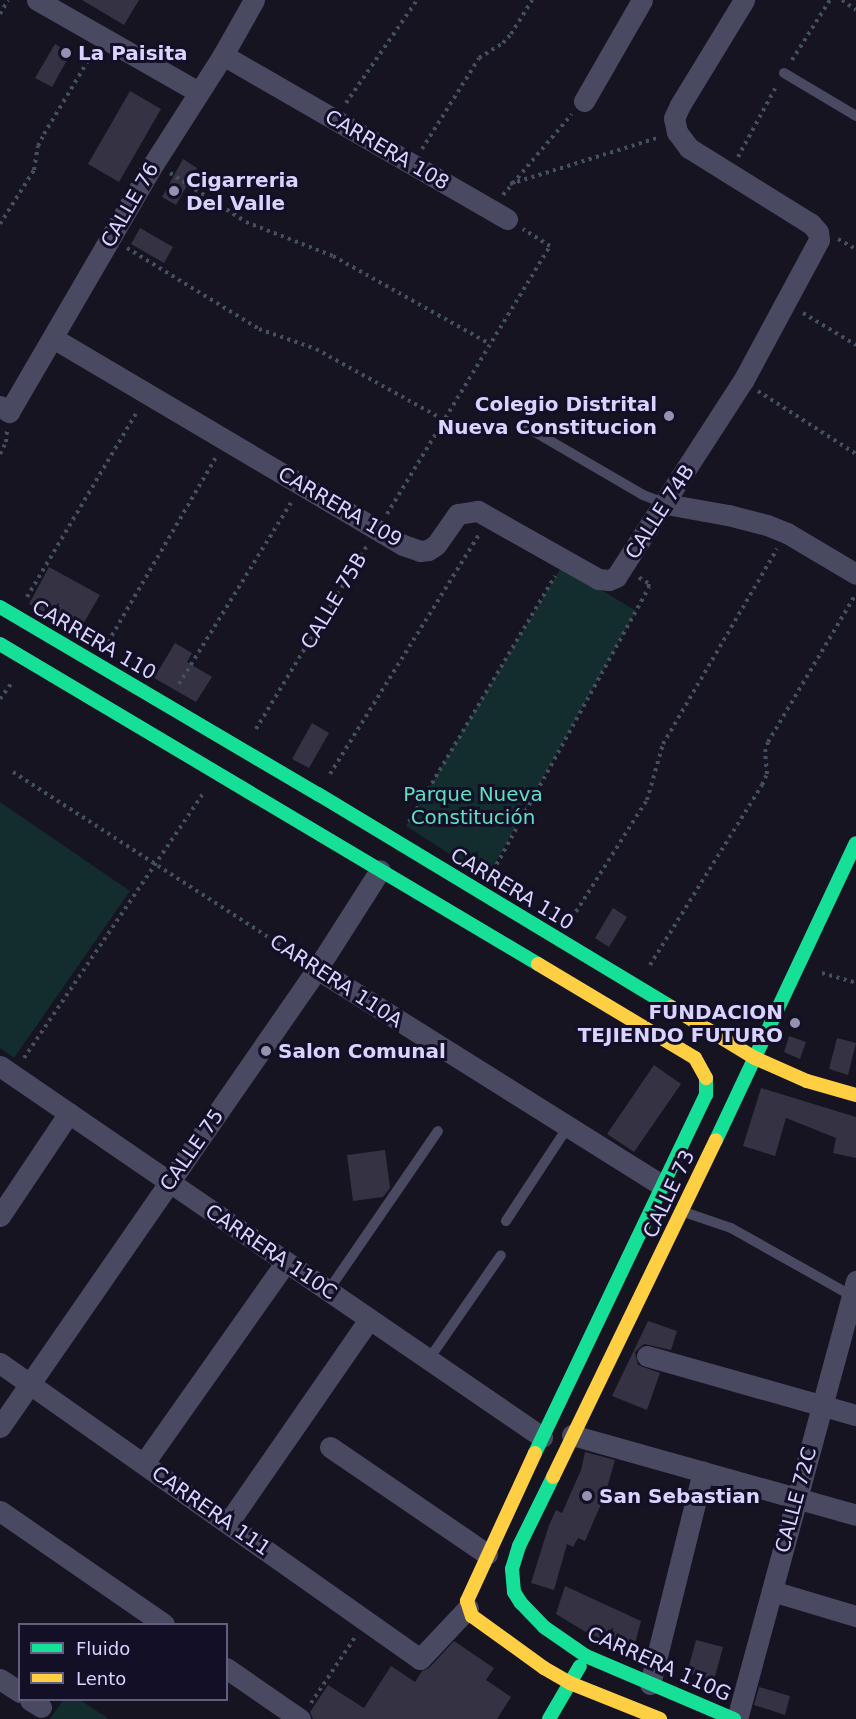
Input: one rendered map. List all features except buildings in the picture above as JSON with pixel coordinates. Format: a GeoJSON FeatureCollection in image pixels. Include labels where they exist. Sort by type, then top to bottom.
{"type":"FeatureCollection","features":[{"type":"Feature","properties":{"kind":"main road","name":"CARRERA 110"},"geometry":{"type":"LineString","coordinates":[[0,607],[318,794],[755,1058],[807,1081],[856,1095]]}},
{"type":"Feature","properties":{"kind":"main road"},"geometry":{"type":"LineString","coordinates":[[0,644],[380,870]]}},
{"type":"Feature","properties":{"kind":"main road","name":"CALLE 73"},"geometry":{"type":"LineString","coordinates":[[514,1561],[572,1435],[683,1211],[855,849]]}},
{"type":"Feature","properties":{"kind":"main road","name":"CALLE 73"},"geometry":{"type":"LineString","coordinates":[[380,870],[695,1058],[705,1071],[706,1095],[468,1593],[468,1608]]}},
{"type":"Feature","properties":{"kind":"main road","name":"CARRERA 110G"},"geometry":{"type":"LineString","coordinates":[[514,1561],[511,1578],[514,1592],[521,1603],[544,1627],[586,1656],[735,1719]]}},
{"type":"Feature","properties":{"kind":"main road"},"geometry":{"type":"LineString","coordinates":[[468,1608],[477,1621],[570,1683],[660,1719]]}},
{"type":"Feature","properties":{"kind":"main road"},"geometry":{"type":"LineString","coordinates":[[549,1719],[586,1656]]}},
{"type":"Feature","properties":{"kind":"street"},"geometry":{"type":"LineString","coordinates":[[37,0],[198,93]]}},
{"type":"Feature","properties":{"kind":"street","name":"CALLE 76"},"geometry":{"type":"LineString","coordinates":[[5,409],[52,338],[154,163],[223,55],[254,0]]}},
{"type":"Feature","properties":{"kind":"street"},"geometry":{"type":"LineString","coordinates":[[584,100],[642,0]]}},
{"type":"Feature","properties":{"kind":"street"},"geometry":{"type":"LineString","coordinates":[[683,140],[674,118],[744,0]]}},
{"type":"Feature","properties":{"kind":"street","name":"CARRERA 108"},"geometry":{"type":"LineString","coordinates":[[223,55],[500,215]]}},
{"type":"Feature","properties":{"kind":"street","name":"CALLE 74B"},"geometry":{"type":"LineString","coordinates":[[623,571],[743,381],[819,240],[818,232],[811,224],[683,140]]}},
{"type":"Feature","properties":{"kind":"street","name":"CARRERA 109"},"geometry":{"type":"LineString","coordinates":[[52,338],[403,545],[420,551],[429,550],[458,514],[478,511],[598,579],[609,580],[623,571]]}},
{"type":"Feature","properties":{"kind":"street"},"geometry":{"type":"LineString","coordinates":[[666,504],[748,519],[787,533],[856,574]]}},
{"type":"Feature","properties":{"kind":"street","name":"CALLE 75"},"geometry":{"type":"LineString","coordinates":[[0,1427],[317,969],[380,870]]}},
{"type":"Feature","properties":{"kind":"street","name":"CARRERA 110A"},"geometry":{"type":"LineString","coordinates":[[317,969],[567,1128],[662,1185]]}},
{"type":"Feature","properties":{"kind":"street","name":"CARRERA 110C"},"geometry":{"type":"LineString","coordinates":[[6,1070],[542,1437]]}},
{"type":"Feature","properties":{"kind":"street"},"geometry":{"type":"LineString","coordinates":[[0,1216],[69,1113]]}},
{"type":"Feature","properties":{"kind":"street"},"geometry":{"type":"LineString","coordinates":[[144,1463],[286,1262]]}},
{"type":"Feature","properties":{"kind":"street","name":"CALLE 72C"},"geometry":{"type":"LineString","coordinates":[[735,1719],[853,1299]]}},
{"type":"Feature","properties":{"kind":"street"},"geometry":{"type":"LineString","coordinates":[[228,1523],[369,1319]]}},
{"type":"Feature","properties":{"kind":"street"},"geometry":{"type":"LineString","coordinates":[[647,1356],[856,1415]]}},
{"type":"Feature","properties":{"kind":"street","name":"CARRERA 111"},"geometry":{"type":"LineString","coordinates":[[0,1363],[420,1659],[468,1608]]}},
{"type":"Feature","properties":{"kind":"street"},"geometry":{"type":"LineString","coordinates":[[572,1435],[856,1515]]}},
{"type":"Feature","properties":{"kind":"street"},"geometry":{"type":"LineString","coordinates":[[330,1447],[487,1554]]}},
{"type":"Feature","properties":{"kind":"street"},"geometry":{"type":"LineString","coordinates":[[651,1684],[703,1472]]}},
{"type":"Feature","properties":{"kind":"street"},"geometry":{"type":"LineString","coordinates":[[0,1511],[163,1623]]}},
{"type":"Feature","properties":{"kind":"street"},"geometry":{"type":"LineString","coordinates":[[772,1591],[856,1616]]}},
{"type":"Feature","properties":{"kind":"street"},"geometry":{"type":"LineString","coordinates":[[228,1669],[304,1714]]}},
{"type":"Feature","properties":{"kind":"street"},"geometry":{"type":"LineString","coordinates":[[0,1679],[18,1691]]}},
{"type":"Feature","properties":{"kind":"lane"},"geometry":{"type":"LineString","coordinates":[[784,73],[856,116]]}},
{"type":"Feature","properties":{"kind":"lane"},"geometry":{"type":"LineString","coordinates":[[528,428],[643,495],[666,504]]}},
{"type":"Feature","properties":{"kind":"lane"},"geometry":{"type":"LineString","coordinates":[[506,1221],[567,1128]]}},
{"type":"Feature","properties":{"kind":"lane"},"geometry":{"type":"LineString","coordinates":[[328,1291],[438,1131]]}},
{"type":"Feature","properties":{"kind":"lane"},"geometry":{"type":"LineString","coordinates":[[683,1211],[730,1228],[853,1299]]}},
{"type":"Feature","properties":{"kind":"lane"},"geometry":{"type":"LineString","coordinates":[[429,1359],[501,1255]]}},
{"type":"Feature","properties":{"kind":"path"},"geometry":{"type":"LineString","coordinates":[[0,14],[8,0]]}},
{"type":"Feature","properties":{"kind":"path"},"geometry":{"type":"LineString","coordinates":[[335,120],[417,0]]}},
{"type":"Feature","properties":{"kind":"path"},"geometry":{"type":"LineString","coordinates":[[412,164],[479,58],[503,43],[512,34],[532,0]]}},
{"type":"Feature","properties":{"kind":"path"},"geometry":{"type":"LineString","coordinates":[[842,0],[856,10]]}},
{"type":"Feature","properties":{"kind":"path"},"geometry":{"type":"LineString","coordinates":[[0,224],[34,170],[38,146],[44,134],[102,38]]}},
{"type":"Feature","properties":{"kind":"path"},"geometry":{"type":"LineString","coordinates":[[500,215],[510,184],[584,100]]}},
{"type":"Feature","properties":{"kind":"path"},"geometry":{"type":"LineString","coordinates":[[510,184],[683,140]]}},
{"type":"Feature","properties":{"kind":"path"},"geometry":{"type":"LineString","coordinates":[[154,163],[246,222],[333,256],[490,344]]}},
{"type":"Feature","properties":{"kind":"path","name":"CALLE 75B"},"geometry":{"type":"LineString","coordinates":[[255,730],[550,246],[500,215]]}},
{"type":"Feature","properties":{"kind":"path"},"geometry":{"type":"LineString","coordinates":[[110,238],[259,329],[316,350],[444,420]]}},
{"type":"Feature","properties":{"kind":"path"},"geometry":{"type":"LineString","coordinates":[[786,303],[856,345]]}},
{"type":"Feature","properties":{"kind":"path"},"geometry":{"type":"LineString","coordinates":[[743,381],[856,454]]}},
{"type":"Feature","properties":{"kind":"path"},"geometry":{"type":"LineString","coordinates":[[21,606],[147,393]]}},
{"type":"Feature","properties":{"kind":"path"},"geometry":{"type":"LineString","coordinates":[[102,651],[226,440]]}},
{"type":"Feature","properties":{"kind":"path"},"geometry":{"type":"LineString","coordinates":[[178,687],[302,485]]}},
{"type":"Feature","properties":{"kind":"path"},"geometry":{"type":"LineString","coordinates":[[329,775],[489,517]]}},
{"type":"Feature","properties":{"kind":"path"},"geometry":{"type":"LineString","coordinates":[[571,919],[647,800],[663,744],[787,533]]}},
{"type":"Feature","properties":{"kind":"path"},"geometry":{"type":"LineString","coordinates":[[406,826],[565,560]]}},
{"type":"Feature","properties":{"kind":"path","name":"CALLE 74B"},"geometry":{"type":"LineString","coordinates":[[490,875],[649,587],[644,579],[623,571]]}},
{"type":"Feature","properties":{"kind":"path"},"geometry":{"type":"LineString","coordinates":[[649,966],[762,785],[767,774],[765,752],[768,742],[856,594]]}},
{"type":"Feature","properties":{"kind":"path"},"geometry":{"type":"LineString","coordinates":[[0,699],[19,673]]}},
{"type":"Feature","properties":{"kind":"path","name":"CARRERA 110A"},"geometry":{"type":"LineString","coordinates":[[13,772],[317,969]]}},
{"type":"Feature","properties":{"kind":"path"},"geometry":{"type":"LineString","coordinates":[[6,1070],[156,865],[204,792]]}},
{"type":"Feature","properties":{"kind":"path"},"geometry":{"type":"LineString","coordinates":[[798,967],[856,982]]}},
{"type":"Feature","properties":{"kind":"path"},"geometry":{"type":"LineString","coordinates":[[304,1714],[366,1621]]}},
{"type":"Feature","properties":{"kind":"green space","name":"Parque Nueva Constitución"},"geometry":{"type":"Polygon","coordinates":[[[562,566],[636,611],[487,878],[406,826],[562,566]]]}},
{"type":"Feature","properties":{"kind":"green space"},"geometry":{"type":"Polygon","coordinates":[[[0,802],[130,891],[14,1058],[0,1048],[0,802]]]}},
{"type":"Feature","properties":{"kind":"green space"},"geometry":{"type":"Polygon","coordinates":[[[62,1701],[82,1701],[109,1719],[50,1719],[62,1701]]]}},
{"type":"Feature","properties":{"kind":"traffic: fast"},"geometry":{"type":"LineString","coordinates":[[0,607],[318,794],[671,1007]]}},
{"type":"Feature","properties":{"kind":"traffic: fast"},"geometry":{"type":"LineString","coordinates":[[0,644],[538,964]]}},
{"type":"Feature","properties":{"kind":"traffic: fast"},"geometry":{"type":"LineString","coordinates":[[716,1140],[856,843]]}},
{"type":"Feature","properties":{"kind":"traffic: fast"},"geometry":{"type":"LineString","coordinates":[[535,1453],[706,1095],[706,1078]]}},
{"type":"Feature","properties":{"kind":"traffic: fast"},"geometry":{"type":"LineString","coordinates":[[553,1477],[519,1546],[512,1569],[514,1592],[521,1603],[544,1627],[586,1656],[734,1719]]}},
{"type":"Feature","properties":{"kind":"traffic: fast"},"geometry":{"type":"LineString","coordinates":[[549,1719],[580,1666]]}},
{"type":"Feature","properties":{"kind":"traffic: slow"},"geometry":{"type":"LineString","coordinates":[[538,964],[695,1058],[706,1078]]}},
{"type":"Feature","properties":{"kind":"traffic: slow"},"geometry":{"type":"LineString","coordinates":[[671,1007],[755,1058],[807,1081],[856,1095]]}},
{"type":"Feature","properties":{"kind":"traffic: slow"},"geometry":{"type":"LineString","coordinates":[[553,1477],[716,1140]]}},
{"type":"Feature","properties":{"kind":"traffic: slow"},"geometry":{"type":"LineString","coordinates":[[535,1453],[467,1601],[472,1616],[544,1668],[570,1683],[660,1719]]}},
{"type":"Feature","properties":{"kind":"place","name":"La Paisita"},"geometry":{"type":"Point","coordinates":[66,53]}},
{"type":"Feature","properties":{"kind":"place","name":"Cigarreria Del Valle"},"geometry":{"type":"Point","coordinates":[174,191]}},
{"type":"Feature","properties":{"kind":"place","name":"Colegio Distrital Nueva Constitucion"},"geometry":{"type":"Point","coordinates":[669,416]}},
{"type":"Feature","properties":{"kind":"place","name":"FUNDACION TEJIENDO FUTURO"},"geometry":{"type":"Point","coordinates":[795,1023]}},
{"type":"Feature","properties":{"kind":"place","name":"Salon Comunal"},"geometry":{"type":"Point","coordinates":[266,1051]}},
{"type":"Feature","properties":{"kind":"place","name":"San Sebastian"},"geometry":{"type":"Point","coordinates":[587,1496]}}]}
